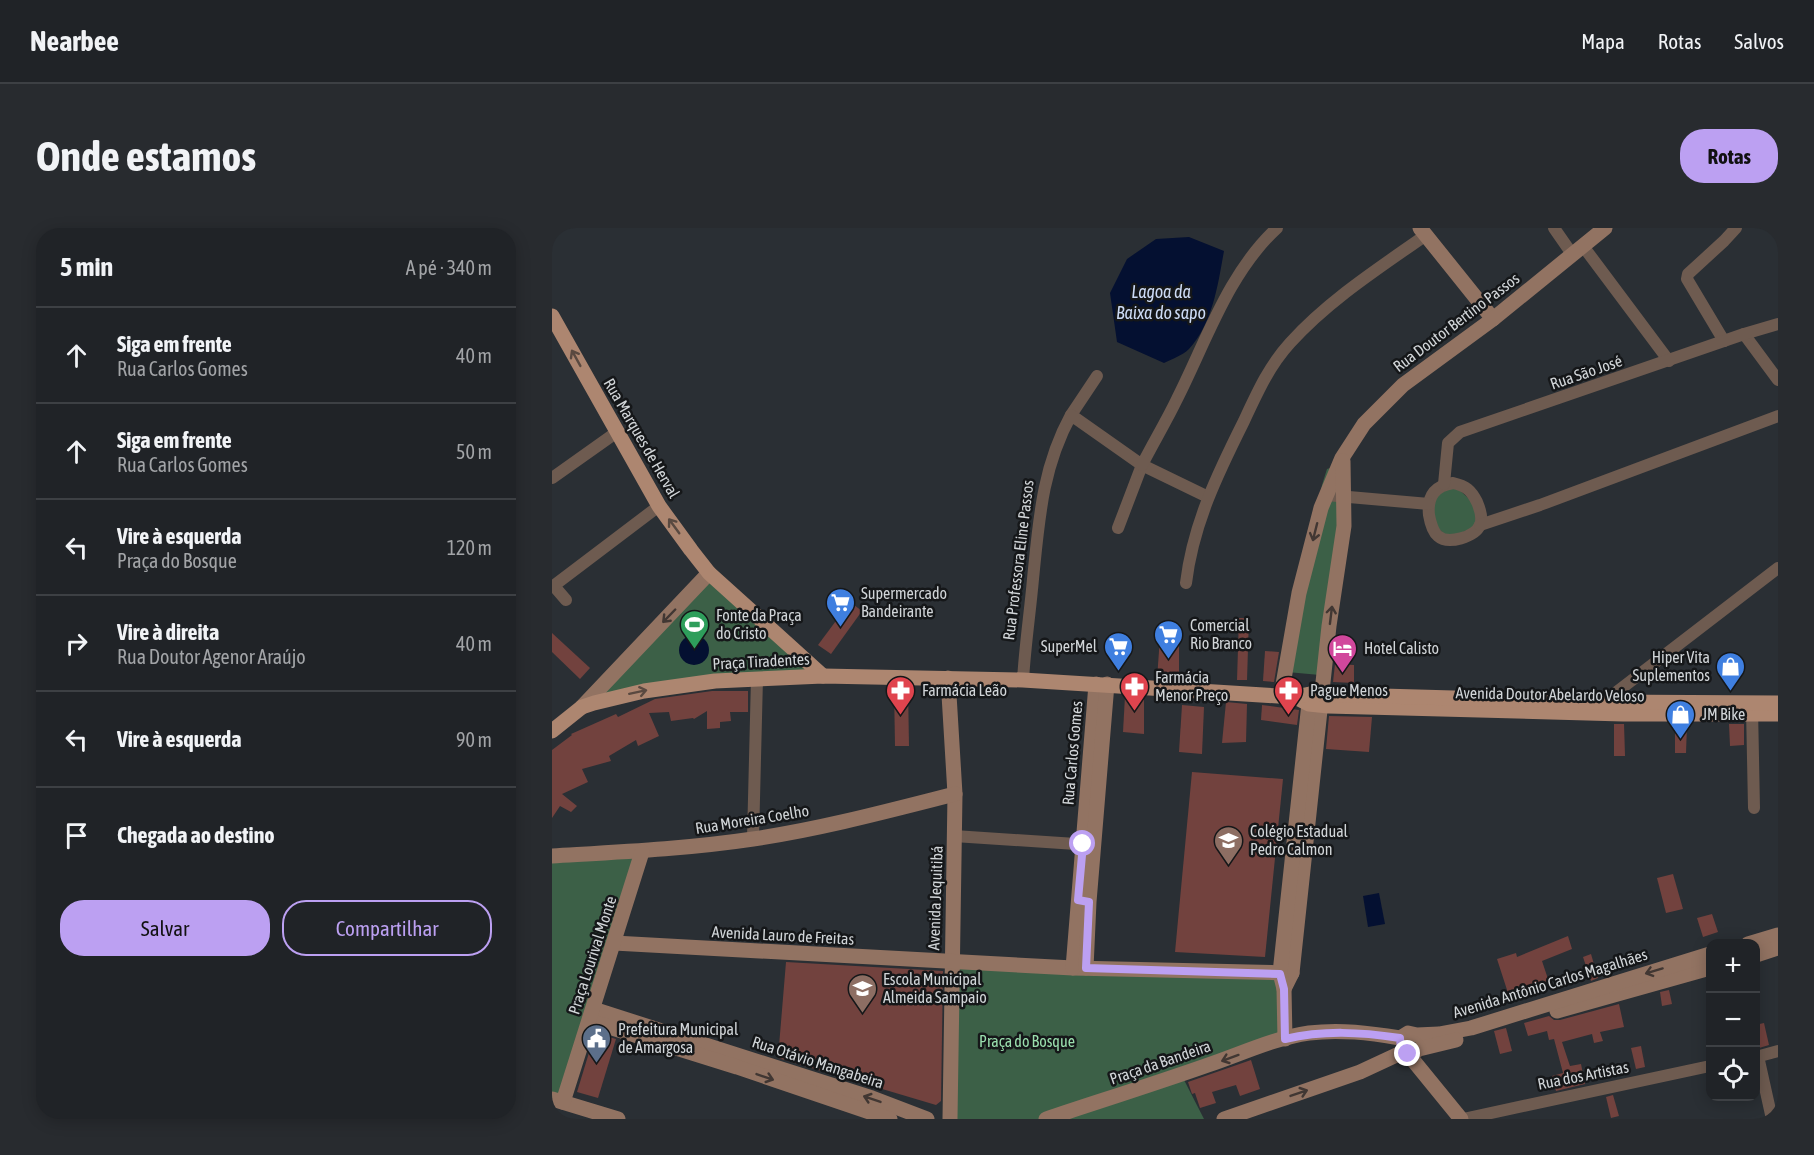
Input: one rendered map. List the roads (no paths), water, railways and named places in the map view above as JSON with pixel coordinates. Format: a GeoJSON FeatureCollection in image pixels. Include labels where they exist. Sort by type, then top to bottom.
{"type":"FeatureCollection","features":[{"type":"Feature","properties":{"kind":"main road","name":"Rua Marques de Herval"},"geometry":{"type":"LineString","coordinates":[[552,316],[659,506],[709,573]]}},
{"type":"Feature","properties":{"kind":"main road","name":"Praça Tiradentes"},"geometry":{"type":"LineString","coordinates":[[709,573],[823,676]]}},
{"type":"Feature","properties":{"kind":"main road"},"geometry":{"type":"LineString","coordinates":[[823,676],[1023,680],[1315,699]]}},
{"type":"Feature","properties":{"kind":"main road","name":"Praça Tiradentes"},"geometry":{"type":"LineString","coordinates":[[582,707],[672,686],[757,678],[823,676]]}},
{"type":"Feature","properties":{"kind":"main road","name":"Avenida Doutor Abelardo Veloso"},"geometry":{"type":"LineString","coordinates":[[1315,699],[1600,708],[1752,709],[1778,714]]}},
{"type":"Feature","properties":{"kind":"main road","name":"Avenida Doutor Abelardo Veloso"},"geometry":{"type":"LineString","coordinates":[[1752,709],[1778,703]]}},
{"type":"Feature","properties":{"kind":"main road"},"geometry":{"type":"LineString","coordinates":[[552,731],[582,707]]}},
{"type":"Feature","properties":{"kind":"street"},"geometry":{"type":"LineString","coordinates":[[1119,528],[1142,465],[1177,400],[1209,329],[1240,275],[1265,239],[1277,228]]}},
{"type":"Feature","properties":{"kind":"street"},"geometry":{"type":"LineString","coordinates":[[1554,228],[1577,250],[1669,361]]}},
{"type":"Feature","properties":{"kind":"street","name":"Rua Doutor Bertino Passos"},"geometry":{"type":"LineString","coordinates":[[1288,696],[1299,593],[1326,495],[1342,458],[1364,424],[1403,385],[1493,319],[1605,228]]}},
{"type":"Feature","properties":{"kind":"street"},"geometry":{"type":"LineString","coordinates":[[1724,341],[1687,279],[1688,274],[1736,228]]}},
{"type":"Feature","properties":{"kind":"street"},"geometry":{"type":"LineString","coordinates":[[1185,583],[1193,538],[1208,497],[1270,368],[1290,342],[1367,276],[1423,232],[1493,319]]}},
{"type":"Feature","properties":{"kind":"street","name":"Rua São José"},"geometry":{"type":"LineString","coordinates":[[1444,484],[1448,443],[1460,432],[1744,333],[1778,324]]}},
{"type":"Feature","properties":{"kind":"street"},"geometry":{"type":"LineString","coordinates":[[1744,333],[1778,380]]}},
{"type":"Feature","properties":{"kind":"street","name":"Rua Professora Eline Passos"},"geometry":{"type":"LineString","coordinates":[[1023,680],[1040,503],[1051,459],[1062,431],[1097,376]]}},
{"type":"Feature","properties":{"kind":"street"},"geometry":{"type":"LineString","coordinates":[[1071,415],[1142,465],[1208,497]]}},
{"type":"Feature","properties":{"kind":"street"},"geometry":{"type":"LineString","coordinates":[[1480,525],[1480,509],[1470,489],[1453,483],[1436,488],[1429,504],[1431,522],[1439,537],[1448,540],[1463,537],[1480,525],[1540,506],[1778,416]]}},
{"type":"Feature","properties":{"kind":"street"},"geometry":{"type":"LineString","coordinates":[[552,478],[617,432]]}},
{"type":"Feature","properties":{"kind":"street"},"geometry":{"type":"LineString","coordinates":[[1285,1039],[1284,989],[1315,699],[1344,526],[1342,458]]}},
{"type":"Feature","properties":{"kind":"street"},"geometry":{"type":"LineString","coordinates":[[1326,495],[1429,504]]}},
{"type":"Feature","properties":{"kind":"street"},"geometry":{"type":"LineString","coordinates":[[566,600],[553,586],[659,506]]}},
{"type":"Feature","properties":{"kind":"street"},"geometry":{"type":"LineString","coordinates":[[1600,708],[1778,568]]}},
{"type":"Feature","properties":{"kind":"street"},"geometry":{"type":"LineString","coordinates":[[582,707],[709,573]]}},
{"type":"Feature","properties":{"kind":"street"},"geometry":{"type":"LineString","coordinates":[[753,839],[757,678]]}},
{"type":"Feature","properties":{"kind":"street","name":"Avenida Jequitibá"},"geometry":{"type":"LineString","coordinates":[[948,678],[955,794],[950,1119]]}},
{"type":"Feature","properties":{"kind":"street","name":"Rua Carlos Gomes"},"geometry":{"type":"LineString","coordinates":[[1080,968],[1102,684]]}},
{"type":"Feature","properties":{"kind":"street"},"geometry":{"type":"LineString","coordinates":[[1624,708],[1628,684]]}},
{"type":"Feature","properties":{"kind":"street"},"geometry":{"type":"LineString","coordinates":[[1752,709],[1754,808]]}},
{"type":"Feature","properties":{"kind":"street","name":"Rua Moreira Coelho"},"geometry":{"type":"LineString","coordinates":[[552,856],[642,852],[753,839],[875,814],[955,794]]}},
{"type":"Feature","properties":{"kind":"street"},"geometry":{"type":"LineString","coordinates":[[954,836],[1089,845]]}},
{"type":"Feature","properties":{"kind":"street","name":"Praça Lourival Monte"},"geometry":{"type":"LineString","coordinates":[[557,1101],[591,1015],[642,852]]}},
{"type":"Feature","properties":{"kind":"street"},"geometry":{"type":"LineString","coordinates":[[1760,940],[1778,935]]}},
{"type":"Feature","properties":{"kind":"street","name":"Avenida Lauro de Freitas"},"geometry":{"type":"LineString","coordinates":[[614,944],[951,963]]}},
{"type":"Feature","properties":{"kind":"street"},"geometry":{"type":"LineString","coordinates":[[1760,953],[1778,948]]}},
{"type":"Feature","properties":{"kind":"street"},"geometry":{"type":"LineString","coordinates":[[1688,968],[1706,957]]}},
{"type":"Feature","properties":{"kind":"street"},"geometry":{"type":"LineString","coordinates":[[951,963],[1286,974]]}},
{"type":"Feature","properties":{"kind":"street"},"geometry":{"type":"LineString","coordinates":[[1224,1119],[1360,1072],[1410,1046],[1688,968],[1706,968]]}},
{"type":"Feature","properties":{"kind":"street","name":"Rua Otávio Mangabeira"},"geometry":{"type":"LineString","coordinates":[[591,1015],[740,1062],[872,1098],[927,1119]]}},
{"type":"Feature","properties":{"kind":"street","name":"Praça da Bandeira"},"geometry":{"type":"LineString","coordinates":[[1046,1119],[1285,1039],[1326,1032],[1363,1032],[1410,1046]]}},
{"type":"Feature","properties":{"kind":"street"},"geometry":{"type":"LineString","coordinates":[[1410,1046],[1462,1119]]}},
{"type":"Feature","properties":{"kind":"street"},"geometry":{"type":"LineString","coordinates":[[1760,1055],[1778,1051]]}},
{"type":"Feature","properties":{"kind":"street","name":"Rua Otávio Mangabeira"},"geometry":{"type":"LineString","coordinates":[[740,1062],[890,1119]]}},
{"type":"Feature","properties":{"kind":"street","name":"Rua dos Artistas"},"geometry":{"type":"LineString","coordinates":[[1462,1119],[1706,1067]]}},
{"type":"Feature","properties":{"kind":"street"},"geometry":{"type":"LineString","coordinates":[[1760,1069],[1772,1119]]}},
{"type":"Feature","properties":{"kind":"street"},"geometry":{"type":"LineString","coordinates":[[557,1101],[618,1119]]}},
{"type":"Feature","properties":{"kind":"water","name":"Lagoa da Baixa do sapo"},"geometry":{"type":"Polygon","coordinates":[[[1189,237],[1224,251],[1219,277],[1209,315],[1197,339],[1187,351],[1164,363],[1117,342],[1110,293],[1127,259],[1156,239],[1189,237]]]}},
{"type":"Feature","properties":{"kind":"water","name":"Fonte da Praça do Cristo"},"geometry":{"type":"Polygon","coordinates":[[[694,635],[705,639],[709,650],[705,661],[694,665],[683,661],[679,650],[683,639],[694,635]]]}},
{"type":"Feature","properties":{"kind":"water"},"geometry":{"type":"Polygon","coordinates":[[[1379,893],[1385,924],[1368,927],[1363,896],[1379,893]]]}},
{"type":"Feature","properties":{"kind":"place","name":"Supermercado Bandeirante"},"geometry":{"type":"Point","coordinates":[840,628]}},
{"type":"Feature","properties":{"kind":"place","name":"Fonte da Praça do Cristo"},"geometry":{"type":"Point","coordinates":[695,650]}},
{"type":"Feature","properties":{"kind":"place","name":"Comercial Rio Branco"},"geometry":{"type":"Point","coordinates":[1169,660]}},
{"type":"Feature","properties":{"kind":"place","name":"SuperMel"},"geometry":{"type":"Point","coordinates":[1118,672]}},
{"type":"Feature","properties":{"kind":"place","name":"Hotel Calisto"},"geometry":{"type":"Point","coordinates":[1343,674]}},
{"type":"Feature","properties":{"kind":"place","name":"Hiper Vita Suplementos"},"geometry":{"type":"Point","coordinates":[1731,692]}},
{"type":"Feature","properties":{"kind":"place","name":"Farmácia Menor Preço"},"geometry":{"type":"Point","coordinates":[1134,712]}},
{"type":"Feature","properties":{"kind":"place","name":"Farmácia Leão"},"geometry":{"type":"Point","coordinates":[901,716]}},
{"type":"Feature","properties":{"kind":"place","name":"Pague Menos"},"geometry":{"type":"Point","coordinates":[1289,716]}},
{"type":"Feature","properties":{"kind":"place","name":"JM Bike"},"geometry":{"type":"Point","coordinates":[1681,740]}},
{"type":"Feature","properties":{"kind":"place","name":"Colégio Estadual Pedro Calmon"},"geometry":{"type":"Point","coordinates":[1229,866]}},
{"type":"Feature","properties":{"kind":"place","name":"Escola Municipal Almeida Sampaio"},"geometry":{"type":"Point","coordinates":[862,1014]}},
{"type":"Feature","properties":{"kind":"place","name":"Prefeitura Municipal de Amargosa"},"geometry":{"type":"Point","coordinates":[597,1064]}},
{"type":"Feature","properties":{"kind":"park label","name":"Praça do Bosque"},"geometry":{"type":"Point","coordinates":[1027,1041]}}]}
